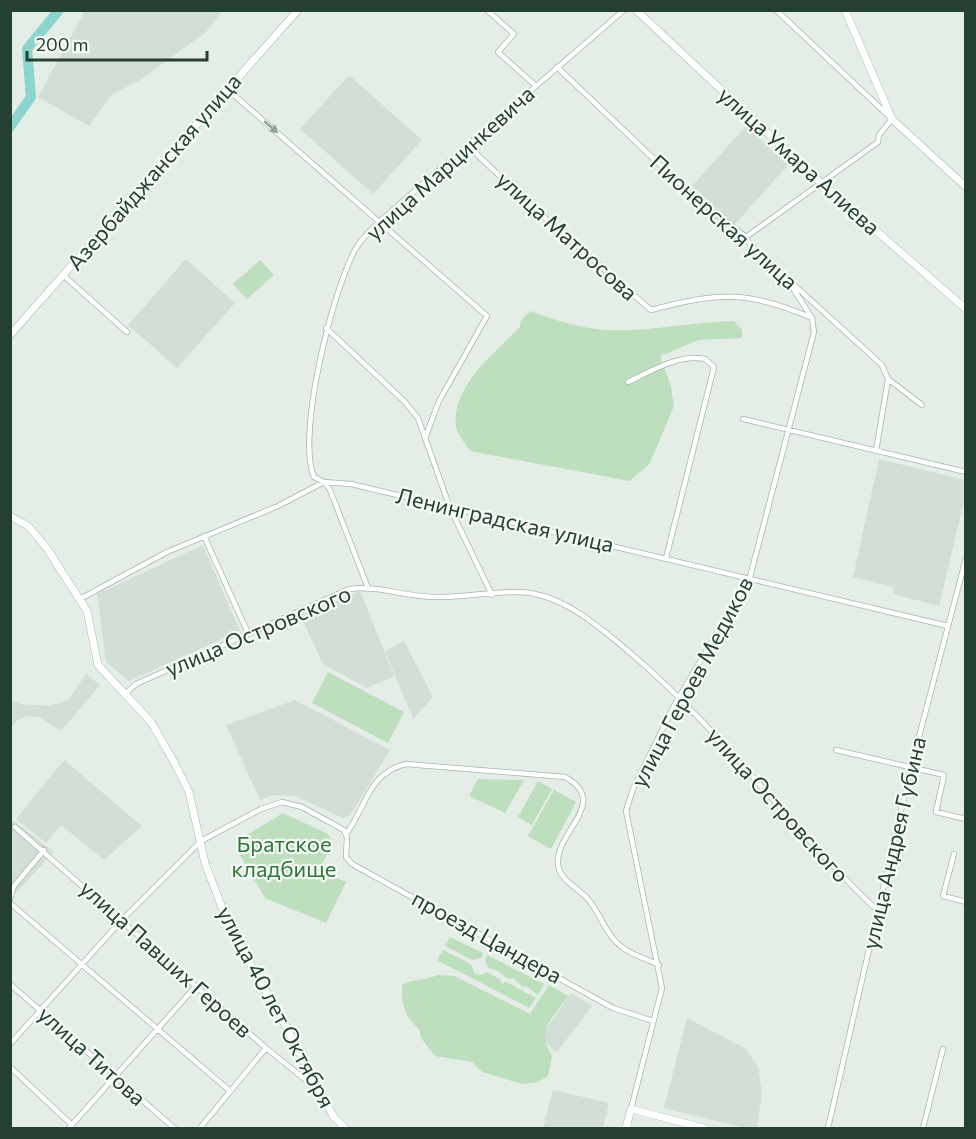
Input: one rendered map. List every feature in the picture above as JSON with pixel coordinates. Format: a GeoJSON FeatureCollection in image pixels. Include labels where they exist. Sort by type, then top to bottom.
{"type":"FeatureCollection","features":[{"type":"Feature","properties":{"kind":"main road","name":"Азербайджанская улица"},"geometry":{"type":"LineString","coordinates":[[10,335],[298,10]]}},
{"type":"Feature","properties":{"kind":"main road","name":"улица Умара Алиева"},"geometry":{"type":"LineString","coordinates":[[636,10],[821,183],[966,309]]}},
{"type":"Feature","properties":{"kind":"main road"},"geometry":{"type":"LineString","coordinates":[[845,10],[892,119],[966,187]]}},
{"type":"Feature","properties":{"kind":"main road","name":"улица 40 лет Октября"},"geometry":{"type":"LineString","coordinates":[[10,516],[34,531],[80,599],[90,621],[98,665],[126,693],[156,729],[189,792],[206,863],[229,926],[334,1117],[345,1128]]}},
{"type":"Feature","properties":{"kind":"main road"},"geometry":{"type":"LineString","coordinates":[[631,1109],[704,1128]]}},
{"type":"Feature","properties":{"kind":"main road","name":"улица Героев Медиков"},"geometry":{"type":"LineString","coordinates":[[626,1128],[631,1109]]}},
{"type":"Feature","properties":{"kind":"street"},"geometry":{"type":"LineString","coordinates":[[487,10],[514,34],[498,52],[536,86]]}},
{"type":"Feature","properties":{"kind":"street","name":"улица Марцинкевича"},"geometry":{"type":"LineString","coordinates":[[368,588],[330,490],[324,482],[314,477],[312,472],[309,438],[326,328],[356,247],[379,222],[624,10]]}},
{"type":"Feature","properties":{"kind":"street"},"geometry":{"type":"LineString","coordinates":[[746,237],[878,142],[879,135],[892,119],[776,10]]}},
{"type":"Feature","properties":{"kind":"street","name":"Пионерская улица"},"geometry":{"type":"LineString","coordinates":[[557,68],[694,197],[746,237],[750,245],[882,365],[888,379],[922,405]]}},
{"type":"Feature","properties":{"kind":"street"},"geometry":{"type":"LineString","coordinates":[[227,89],[487,316],[439,401],[425,438]]}},
{"type":"Feature","properties":{"kind":"street","name":"улица Матросова"},"geometry":{"type":"LineString","coordinates":[[467,145],[537,211],[651,310],[689,300],[732,296],[777,303],[812,318]]}},
{"type":"Feature","properties":{"kind":"street"},"geometry":{"type":"LineString","coordinates":[[63,275],[127,332]]}},
{"type":"Feature","properties":{"kind":"street"},"geometry":{"type":"LineString","coordinates":[[787,279],[812,318]]}},
{"type":"Feature","properties":{"kind":"street","name":"улица Героев Медиков"},"geometry":{"type":"LineString","coordinates":[[631,1109],[662,988],[626,811],[633,789],[679,696],[750,577],[814,332],[812,318]]}},
{"type":"Feature","properties":{"kind":"street"},"geometry":{"type":"LineString","coordinates":[[326,328],[404,401],[418,418],[450,508],[492,595]]}},
{"type":"Feature","properties":{"kind":"street"},"geometry":{"type":"LineString","coordinates":[[628,382],[663,365],[690,359],[705,359],[714,367],[666,558]]}},
{"type":"Feature","properties":{"kind":"street"},"geometry":{"type":"LineString","coordinates":[[876,451],[888,379]]}},
{"type":"Feature","properties":{"kind":"street"},"geometry":{"type":"LineString","coordinates":[[743,419],[966,472]]}},
{"type":"Feature","properties":{"kind":"street"},"geometry":{"type":"LineString","coordinates":[[80,599],[204,536],[278,506],[324,482]]}},
{"type":"Feature","properties":{"kind":"street","name":"Ленинградская улица"},"geometry":{"type":"LineString","coordinates":[[324,482],[351,484],[750,577],[948,626]]}},
{"type":"Feature","properties":{"kind":"street"},"geometry":{"type":"LineString","coordinates":[[204,536],[248,633]]}},
{"type":"Feature","properties":{"kind":"street","name":"улица Андрея Губина"},"geometry":{"type":"LineString","coordinates":[[828,1128],[911,767],[966,558]]}},
{"type":"Feature","properties":{"kind":"street","name":"улица Островского"},"geometry":{"type":"LineString","coordinates":[[126,693],[136,684],[349,589],[368,588],[435,597],[533,593],[562,604],[604,632],[679,696],[715,732],[848,884],[879,912]]}},
{"type":"Feature","properties":{"kind":"street"},"geometry":{"type":"LineString","coordinates":[[836,750],[944,775],[936,812],[966,819]]}},
{"type":"Feature","properties":{"kind":"street"},"geometry":{"type":"LineString","coordinates":[[10,1044],[39,1009],[121,921],[201,841],[261,809],[282,802],[302,807],[335,824],[346,834],[380,775],[390,768],[406,764],[565,777],[582,790],[584,798],[581,813],[560,849],[558,865],[562,877],[588,898],[620,946],[659,965]]}},
{"type":"Feature","properties":{"kind":"street","name":"улица Павших Героев"},"geometry":{"type":"LineString","coordinates":[[15,827],[44,850],[266,1048],[318,1089]]}},
{"type":"Feature","properties":{"kind":"street","name":"проезд Цандера"},"geometry":{"type":"LineString","coordinates":[[346,834],[346,857],[352,864],[613,1008],[653,1021]]}},
{"type":"Feature","properties":{"kind":"street"},"geometry":{"type":"LineString","coordinates":[[44,850],[14,886],[10,901],[80,965],[230,1092]]}},
{"type":"Feature","properties":{"kind":"street"},"geometry":{"type":"LineString","coordinates":[[954,854],[943,896],[966,902]]}},
{"type":"Feature","properties":{"kind":"street","name":"улица Титова"},"geometry":{"type":"LineString","coordinates":[[10,984],[174,1128]]}},
{"type":"Feature","properties":{"kind":"street"},"geometry":{"type":"LineString","coordinates":[[10,1067],[71,1126],[196,986]]}},
{"type":"Feature","properties":{"kind":"street"},"geometry":{"type":"LineString","coordinates":[[200,1128],[266,1048]]}},
{"type":"Feature","properties":{"kind":"street"},"geometry":{"type":"LineString","coordinates":[[923,1128],[943,1049]]}},
{"type":"Feature","properties":{"kind":"shaded area"},"geometry":{"type":"Polygon","coordinates":[[[85,11],[222,11],[206,32],[140,80],[111,95],[89,126],[38,97],[85,11]]]}},
{"type":"Feature","properties":{"kind":"shaded area"},"geometry":{"type":"Polygon","coordinates":[[[349,75],[422,140],[373,194],[300,129],[349,75]]]}},
{"type":"Feature","properties":{"kind":"shaded area"},"geometry":{"type":"Polygon","coordinates":[[[746,126],[788,165],[734,225],[692,186],[746,126]]]}},
{"type":"Feature","properties":{"kind":"shaded area"},"geometry":{"type":"Polygon","coordinates":[[[186,259],[235,303],[177,368],[128,325],[186,259]]]}},
{"type":"Feature","properties":{"kind":"shaded area"},"geometry":{"type":"Polygon","coordinates":[[[879,459],[965,480],[965,497],[939,606],[893,594],[894,587],[853,577],[879,459]]]}},
{"type":"Feature","properties":{"kind":"shaded area"},"geometry":{"type":"Polygon","coordinates":[[[203,545],[240,631],[129,681],[106,662],[97,594],[203,545]]]}},
{"type":"Feature","properties":{"kind":"shaded area"},"geometry":{"type":"Polygon","coordinates":[[[360,591],[394,676],[367,688],[323,664],[300,615],[360,591]]]}},
{"type":"Feature","properties":{"kind":"shaded area"},"geometry":{"type":"Polygon","coordinates":[[[404,641],[433,697],[413,719],[385,651],[404,641]]]}},
{"type":"Feature","properties":{"kind":"shaded area"},"geometry":{"type":"Polygon","coordinates":[[[86,674],[100,685],[61,731],[39,717],[27,716],[17,720],[11,729],[11,701],[50,706],[68,700],[86,674]]]}},
{"type":"Feature","properties":{"kind":"shaded area"},"geometry":{"type":"Polygon","coordinates":[[[295,700],[390,750],[350,816],[343,818],[295,796],[273,795],[260,800],[226,725],[295,700]]]}},
{"type":"Feature","properties":{"kind":"shaded area"},"geometry":{"type":"Polygon","coordinates":[[[64,760],[142,826],[104,860],[61,825],[46,843],[16,819],[64,760]]]}},
{"type":"Feature","properties":{"kind":"shaded area"},"geometry":{"type":"Polygon","coordinates":[[[10,818],[54,852],[12,897],[10,896],[10,818]]]}},
{"type":"Feature","properties":{"kind":"shaded area"},"geometry":{"type":"Polygon","coordinates":[[[571,993],[592,1006],[557,1052],[544,1042],[545,1030],[571,993]]]}},
{"type":"Feature","properties":{"kind":"shaded area"},"geometry":{"type":"Polygon","coordinates":[[[687,1018],[746,1049],[758,1067],[762,1092],[757,1128],[745,1128],[664,1108],[687,1018]]]}},
{"type":"Feature","properties":{"kind":"shaded area"},"geometry":{"type":"Polygon","coordinates":[[[553,1090],[609,1103],[603,1128],[543,1128],[553,1090]]]}},
{"type":"Feature","properties":{"kind":"green space"},"geometry":{"type":"Polygon","coordinates":[[[260,260],[274,275],[247,299],[233,284],[260,260]]]}},
{"type":"Feature","properties":{"kind":"green space"},"geometry":{"type":"Polygon","coordinates":[[[530,311],[567,323],[606,330],[638,330],[734,321],[742,330],[742,338],[699,340],[660,356],[671,386],[674,406],[650,463],[630,481],[470,451],[460,436],[456,427],[456,412],[467,384],[487,359],[520,327],[521,320],[530,311]]]}},
{"type":"Feature","properties":{"kind":"green space"},"geometry":{"type":"Polygon","coordinates":[[[328,672],[404,712],[388,743],[312,703],[328,672]]]}},
{"type":"Feature","properties":{"kind":"green space"},"geometry":{"type":"Polygon","coordinates":[[[478,779],[524,780],[505,813],[469,796],[478,779]]]}},
{"type":"Feature","properties":{"kind":"green space"},"geometry":{"type":"Polygon","coordinates":[[[538,781],[552,789],[532,825],[518,817],[538,781]]]}},
{"type":"Feature","properties":{"kind":"green space"},"geometry":{"type":"Polygon","coordinates":[[[554,790],[576,802],[551,849],[528,836],[554,790]]]}},
{"type":"Feature","properties":{"kind":"green space","name":"Братское кладбище"},"geometry":{"type":"Polygon","coordinates":[[[283,813],[328,834],[332,845],[319,870],[346,882],[326,923],[265,898],[240,855],[237,841],[283,813]]]}},
{"type":"Feature","properties":{"kind":"green space"},"geometry":{"type":"Polygon","coordinates":[[[450,937],[483,953],[481,958],[472,960],[445,946],[450,937]]]}},
{"type":"Feature","properties":{"kind":"green space"},"geometry":{"type":"Polygon","coordinates":[[[443,950],[471,964],[475,974],[483,975],[486,972],[500,979],[502,984],[506,982],[536,998],[529,1008],[437,960],[443,950]]]}},
{"type":"Feature","properties":{"kind":"green space"},"geometry":{"type":"Polygon","coordinates":[[[487,955],[544,984],[538,995],[526,986],[523,987],[513,978],[508,979],[498,971],[488,968],[485,960],[487,955]]]}},
{"type":"Feature","properties":{"kind":"green space"},"geometry":{"type":"Polygon","coordinates":[[[438,975],[454,976],[530,1014],[549,985],[568,996],[548,1024],[546,1031],[547,1047],[552,1056],[548,1076],[538,1082],[522,1084],[482,1072],[472,1062],[435,1056],[407,1015],[402,1000],[402,985],[438,975]]]}},
{"type":"Feature","properties":{"kind":"waterway"},"geometry":{"type":"LineString","coordinates":[[10,127],[31,97],[27,49],[59,10]]}}]}
